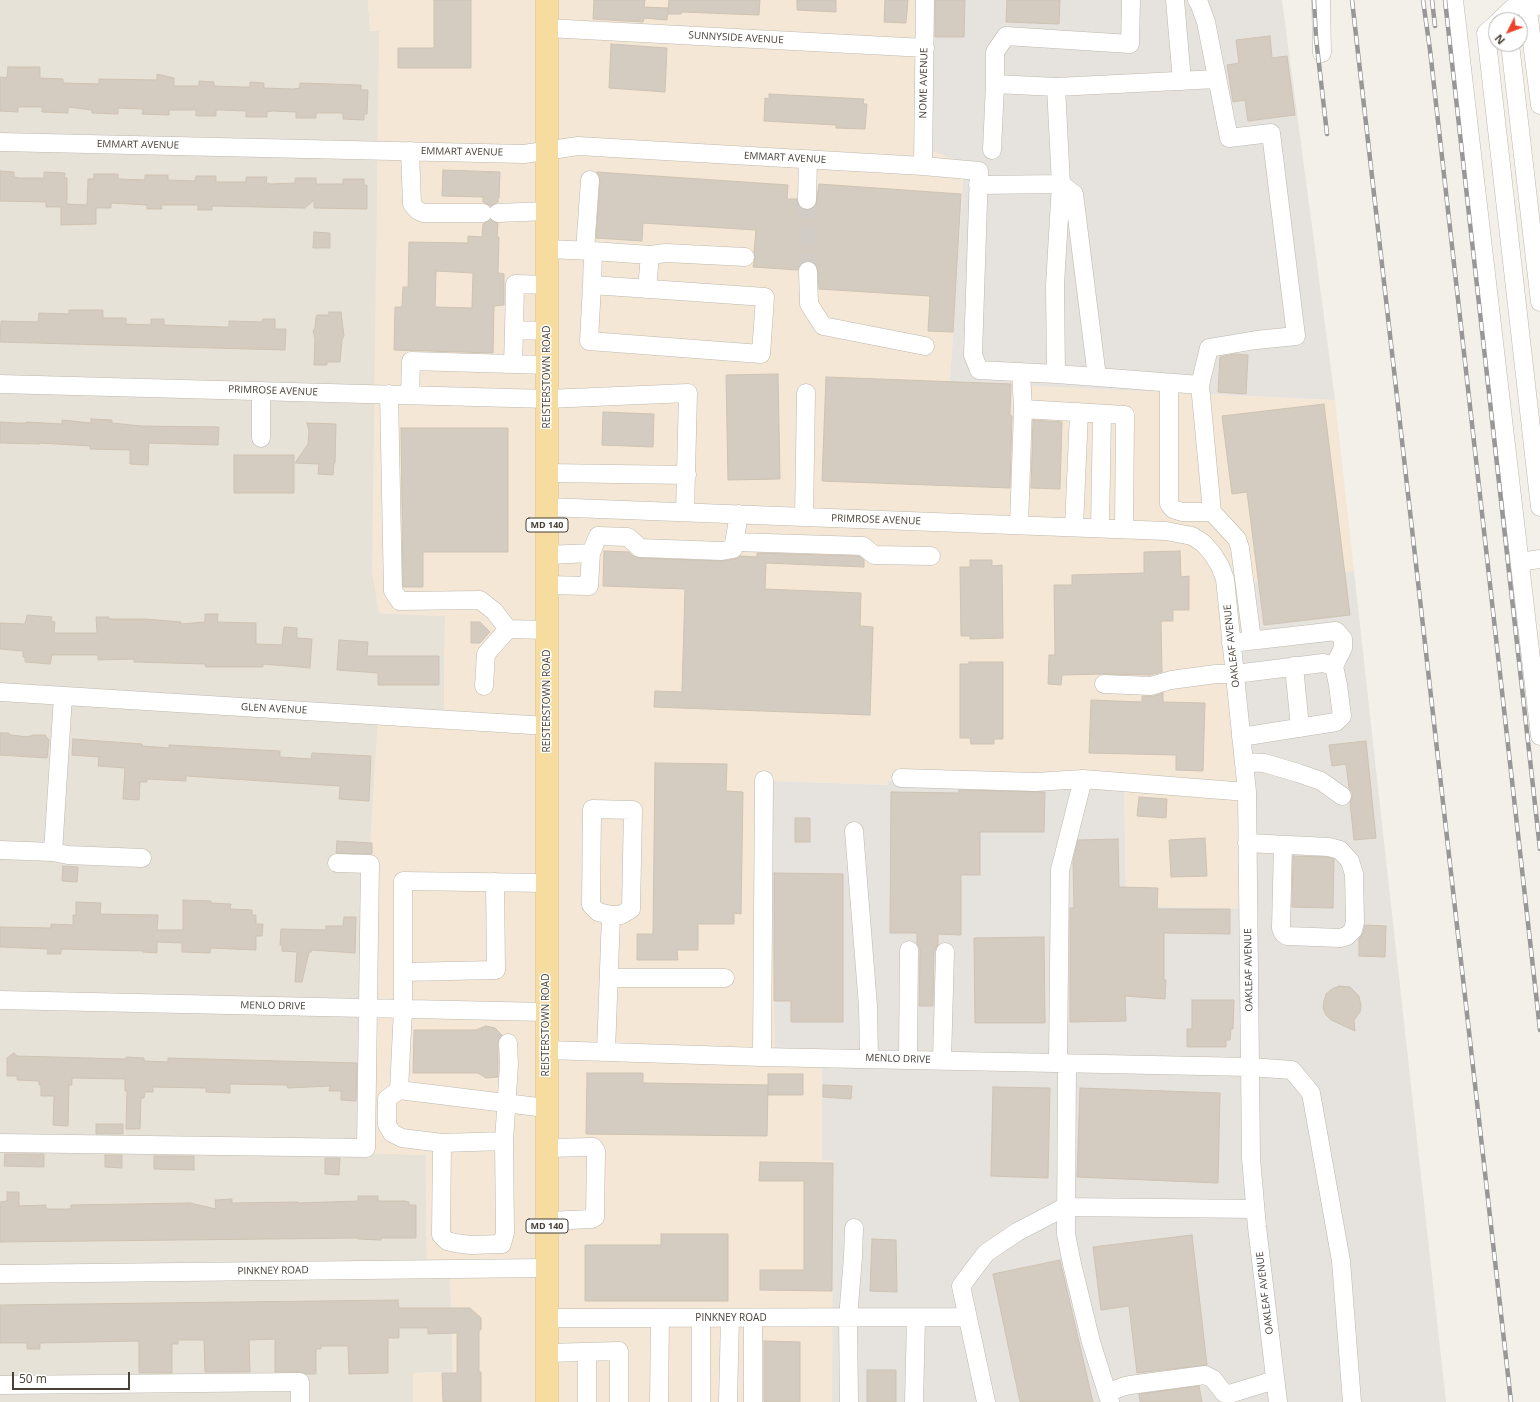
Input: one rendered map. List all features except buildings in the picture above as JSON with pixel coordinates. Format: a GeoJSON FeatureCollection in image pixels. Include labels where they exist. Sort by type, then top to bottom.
{"type":"FeatureCollection","features":[{"type":"Feature","properties":{"kind":"main road","name":"REISTERSTOWN ROAD"},"geometry":{"type":"LineString","coordinates":[[547,0],[547,1402]]}},
{"type":"Feature","properties":{"kind":"street","name":"NOME AVENUE"},"geometry":{"type":"LineString","coordinates":[[923,166],[925,0]]}},
{"type":"Feature","properties":{"kind":"street"},"geometry":{"type":"LineString","coordinates":[[992,150],[995,52],[1006,36],[1130,44],[1131,0]]}},
{"type":"Feature","properties":{"kind":"street"},"geometry":{"type":"LineString","coordinates":[[1175,0],[1182,81]]}},
{"type":"Feature","properties":{"kind":"street"},"geometry":{"type":"LineString","coordinates":[[1196,0],[1199,3],[1206,22],[1229,138],[1271,133],[1296,336],[1256,340],[1209,348],[1200,385],[1212,512],[1205,546]]}},
{"type":"Feature","properties":{"kind":"street"},"geometry":{"type":"LineString","coordinates":[[1321,0],[1322,54]]}},
{"type":"Feature","properties":{"kind":"street"},"geometry":{"type":"LineString","coordinates":[[1454,0],[1540,736]]}},
{"type":"Feature","properties":{"kind":"street","name":"SUNNYSIDE AVENUE"},"geometry":{"type":"LineString","coordinates":[[547,28],[925,48]]}},
{"type":"Feature","properties":{"kind":"street"},"geometry":{"type":"LineString","coordinates":[[1488,32],[1486,33],[1488,51]]}},
{"type":"Feature","properties":{"kind":"street"},"geometry":{"type":"LineString","coordinates":[[1488,52],[1540,507]]}},
{"type":"Feature","properties":{"kind":"street"},"geometry":{"type":"LineString","coordinates":[[1511,52],[1540,302]]}},
{"type":"Feature","properties":{"kind":"street"},"geometry":{"type":"LineString","coordinates":[[1525,52],[1540,105]]}},
{"type":"Feature","properties":{"kind":"street"},"geometry":{"type":"LineString","coordinates":[[995,84],[1056,87],[1217,79]]}},
{"type":"Feature","properties":{"kind":"street"},"geometry":{"type":"LineString","coordinates":[[1056,87],[1061,184],[1055,285],[1056,374]]}},
{"type":"Feature","properties":{"kind":"street","name":"EMMART AVENUE"},"geometry":{"type":"LineString","coordinates":[[0,142],[524,154],[578,146],[923,166],[978,171],[978,185]]}},
{"type":"Feature","properties":{"kind":"street"},"geometry":{"type":"LineString","coordinates":[[410,151],[412,204],[417,210],[423,213],[548,211]]}},
{"type":"Feature","properties":{"kind":"street"},"geometry":{"type":"LineString","coordinates":[[807,200],[808,159]]}},
{"type":"Feature","properties":{"kind":"street"},"geometry":{"type":"LineString","coordinates":[[590,180],[589,251],[592,285],[589,341],[761,354],[765,297],[592,285]]}},
{"type":"Feature","properties":{"kind":"street"},"geometry":{"type":"LineString","coordinates":[[1097,377],[1074,194],[1061,184],[978,185],[973,355],[979,370],[1056,374],[1169,384],[1200,385]]}},
{"type":"Feature","properties":{"kind":"street"},"geometry":{"type":"LineString","coordinates":[[548,249],[650,255],[666,253],[745,257]]}},
{"type":"Feature","properties":{"kind":"street"},"geometry":{"type":"LineString","coordinates":[[647,289],[650,255]]}},
{"type":"Feature","properties":{"kind":"street"},"geometry":{"type":"LineString","coordinates":[[808,271],[809,304],[823,326],[925,346]]}},
{"type":"Feature","properties":{"kind":"street"},"geometry":{"type":"LineString","coordinates":[[513,364],[515,284],[548,285]]}},
{"type":"Feature","properties":{"kind":"street"},"geometry":{"type":"LineString","coordinates":[[514,330],[548,331]]}},
{"type":"Feature","properties":{"kind":"street"},"geometry":{"type":"LineString","coordinates":[[410,395],[411,361],[547,365]]}},
{"type":"Feature","properties":{"kind":"street"},"geometry":{"type":"LineString","coordinates":[[1019,525],[1023,409],[1021,372]]}},
{"type":"Feature","properties":{"kind":"street","name":"PRIMROSE AVENUE"},"geometry":{"type":"LineString","coordinates":[[0,384],[547,399],[688,393],[687,475]]}},
{"type":"Feature","properties":{"kind":"street"},"geometry":{"type":"LineString","coordinates":[[1169,384],[1169,504],[1173,509],[1182,512],[1212,512],[1237,539],[1240,548],[1252,640]]}},
{"type":"Feature","properties":{"kind":"street"},"geometry":{"type":"LineString","coordinates":[[261,391],[261,438]]}},
{"type":"Feature","properties":{"kind":"street"},"geometry":{"type":"LineString","coordinates":[[389,394],[393,591],[400,601],[480,600],[494,611],[508,628],[547,630]]}},
{"type":"Feature","properties":{"kind":"street"},"geometry":{"type":"LineString","coordinates":[[804,517],[806,394]]}},
{"type":"Feature","properties":{"kind":"street"},"geometry":{"type":"LineString","coordinates":[[1023,409],[1125,415],[1124,529]]}},
{"type":"Feature","properties":{"kind":"street"},"geometry":{"type":"LineString","coordinates":[[1074,527],[1079,412]]}},
{"type":"Feature","properties":{"kind":"street"},"geometry":{"type":"LineString","coordinates":[[1100,528],[1102,414]]}},
{"type":"Feature","properties":{"kind":"street"},"geometry":{"type":"LineString","coordinates":[[547,473],[687,475],[684,512]]}},
{"type":"Feature","properties":{"kind":"street","name":"PRIMROSE AVENUE"},"geometry":{"type":"LineString","coordinates":[[547,507],[1124,529],[1180,533],[1192,536],[1205,546]]}},
{"type":"Feature","properties":{"kind":"street"},"geometry":{"type":"LineString","coordinates":[[547,585],[589,586],[591,553],[598,536],[628,537],[640,548],[722,551],[733,549],[739,514]]}},
{"type":"Feature","properties":{"kind":"street"},"geometry":{"type":"LineString","coordinates":[[734,542],[863,546],[874,555],[931,556]]}},
{"type":"Feature","properties":{"kind":"street","name":"OAKLEAF AVENUE"},"geometry":{"type":"LineString","coordinates":[[1205,546],[1220,566],[1225,579],[1247,792],[1251,1158],[1255,1209],[1278,1402]]}},
{"type":"Feature","properties":{"kind":"street"},"geometry":{"type":"LineString","coordinates":[[547,555],[591,553]]}},
{"type":"Feature","properties":{"kind":"street"},"geometry":{"type":"LineString","coordinates":[[1520,562],[1540,558]]}},
{"type":"Feature","properties":{"kind":"street"},"geometry":{"type":"LineString","coordinates":[[484,686],[486,654],[508,628]]}},
{"type":"Feature","properties":{"kind":"street"},"geometry":{"type":"LineString","coordinates":[[1231,643],[1336,631],[1343,639],[1343,648],[1334,666],[1342,716],[1336,722],[1241,737]]}},
{"type":"Feature","properties":{"kind":"street"},"geometry":{"type":"LineString","coordinates":[[1104,684],[1151,686],[1171,680],[1216,674],[1234,674],[1323,663],[1334,666]]}},
{"type":"Feature","properties":{"kind":"street"},"geometry":{"type":"LineString","coordinates":[[1294,666],[1300,728]]}},
{"type":"Feature","properties":{"kind":"street","name":"GLEN AVENUE"},"geometry":{"type":"LineString","coordinates":[[0,692],[547,726]]}},
{"type":"Feature","properties":{"kind":"street"},"geometry":{"type":"LineString","coordinates":[[53,852],[63,696]]}},
{"type":"Feature","properties":{"kind":"street"},"geometry":{"type":"LineString","coordinates":[[1244,762],[1264,763],[1304,775],[1321,781],[1342,796]]}},
{"type":"Feature","properties":{"kind":"street"},"geometry":{"type":"LineString","coordinates":[[901,778],[1035,782],[1082,779],[1247,792]]}},
{"type":"Feature","properties":{"kind":"street"},"geometry":{"type":"LineString","coordinates":[[1082,779],[1060,870],[1062,1063],[1066,1234],[1091,1342],[1109,1398],[1122,1387],[1130,1385],[1205,1375],[1213,1379],[1224,1393],[1229,1394],[1275,1380]]}},
{"type":"Feature","properties":{"kind":"street"},"geometry":{"type":"LineString","coordinates":[[762,1056],[764,780]]}},
{"type":"Feature","properties":{"kind":"street"},"geometry":{"type":"LineString","coordinates":[[592,809],[633,810],[631,909],[621,915],[611,915],[598,912],[591,905],[592,809]]}},
{"type":"Feature","properties":{"kind":"street"},"geometry":{"type":"LineString","coordinates":[[854,831],[868,1006],[869,1058]]}},
{"type":"Feature","properties":{"kind":"street"},"geometry":{"type":"LineString","coordinates":[[1247,843],[1330,846],[1340,850],[1350,861],[1354,874],[1355,922],[1353,930],[1347,936],[1340,938],[1287,936],[1283,932],[1281,928],[1283,845]]}},
{"type":"Feature","properties":{"kind":"street"},"geometry":{"type":"LineString","coordinates":[[0,850],[142,858]]}},
{"type":"Feature","properties":{"kind":"street"},"geometry":{"type":"LineString","coordinates":[[0,1143],[366,1148],[370,864],[337,863]]}},
{"type":"Feature","properties":{"kind":"street"},"geometry":{"type":"LineString","coordinates":[[399,1090],[403,1009],[403,881],[547,883]]}},
{"type":"Feature","properties":{"kind":"street"},"geometry":{"type":"LineString","coordinates":[[403,972],[496,970],[495,882]]}},
{"type":"Feature","properties":{"kind":"street"},"geometry":{"type":"LineString","coordinates":[[606,1052],[611,915]]}},
{"type":"Feature","properties":{"kind":"street"},"geometry":{"type":"LineString","coordinates":[[908,1059],[910,950]]}},
{"type":"Feature","properties":{"kind":"street"},"geometry":{"type":"LineString","coordinates":[[942,1060],[945,952]]}},
{"type":"Feature","properties":{"kind":"street"},"geometry":{"type":"LineString","coordinates":[[609,978],[725,978]]}},
{"type":"Feature","properties":{"kind":"street","name":"MENLO DRIVE"},"geometry":{"type":"LineString","coordinates":[[0,1000],[546,1012]]}},
{"type":"Feature","properties":{"kind":"street"},"geometry":{"type":"LineString","coordinates":[[442,1143],[441,1235],[448,1241],[455,1243],[471,1245],[502,1244],[506,1233],[504,1141],[505,1103],[509,1064],[508,1043]]}},
{"type":"Feature","properties":{"kind":"street","name":"MENLO DRIVE"},"geometry":{"type":"LineString","coordinates":[[546,1050],[1250,1067],[1292,1070],[1311,1093],[1341,1261],[1352,1402]]}},
{"type":"Feature","properties":{"kind":"street"},"geometry":{"type":"LineString","coordinates":[[504,1141],[442,1143],[402,1138],[392,1133],[388,1125],[387,1099],[399,1090],[546,1108]]}},
{"type":"Feature","properties":{"kind":"street"},"geometry":{"type":"LineString","coordinates":[[546,1148],[593,1147],[596,1151],[595,1217],[592,1220],[546,1221]]}},
{"type":"Feature","properties":{"kind":"street"},"geometry":{"type":"LineString","coordinates":[[986,1402],[961,1286],[986,1253],[1017,1232],[1065,1207],[1255,1209]]}},
{"type":"Feature","properties":{"kind":"street"},"geometry":{"type":"LineString","coordinates":[[849,1402],[848,1318],[854,1228]]}},
{"type":"Feature","properties":{"kind":"street","name":"PINKNEY ROAD"},"geometry":{"type":"LineString","coordinates":[[0,1274],[546,1268]]}},
{"type":"Feature","properties":{"kind":"street","name":"PINKNEY ROAD"},"geometry":{"type":"LineString","coordinates":[[546,1318],[967,1317]]}},
{"type":"Feature","properties":{"kind":"street"},"geometry":{"type":"LineString","coordinates":[[659,1402],[660,1318]]}},
{"type":"Feature","properties":{"kind":"street"},"geometry":{"type":"LineString","coordinates":[[700,1402],[701,1318]]}},
{"type":"Feature","properties":{"kind":"street"},"geometry":{"type":"LineString","coordinates":[[728,1402],[730,1318]]}},
{"type":"Feature","properties":{"kind":"street"},"geometry":{"type":"LineString","coordinates":[[753,1318],[753,1402]]}},
{"type":"Feature","properties":{"kind":"street"},"geometry":{"type":"LineString","coordinates":[[914,1402],[916,1318]]}},
{"type":"Feature","properties":{"kind":"street"},"geometry":{"type":"LineString","coordinates":[[547,1353],[619,1351],[619,1402]]}},
{"type":"Feature","properties":{"kind":"street"},"geometry":{"type":"LineString","coordinates":[[587,1352],[587,1402]]}},
{"type":"Feature","properties":{"kind":"street"},"geometry":{"type":"LineString","coordinates":[[0,1385],[300,1382],[300,1402]]}},
{"type":"Feature","properties":{"kind":"shaded area"},"geometry":{"type":"Polygon","coordinates":[[[0,0],[368,0],[370,31],[379,31],[379,613],[445,616],[444,719],[368,1153],[426,1155],[427,1268],[450,1268],[453,1372],[413,1373],[413,1402],[0,1402],[0,0]]]}},
{"type":"Feature","properties":{"kind":"shaded area"},"geometry":{"type":"Polygon","coordinates":[[[368,0],[922,0],[964,164],[950,382],[1335,400],[1354,571],[1222,586],[1250,909],[1126,906],[1124,785],[888,781],[888,785],[770,781],[822,1055],[822,1160],[833,1160],[832,1402],[413,1402],[413,1373],[453,1372],[450,1269],[427,1268],[426,1155],[367,1153],[369,861],[378,715],[444,719],[445,616],[379,613],[372,572],[379,31],[370,31],[368,0]]]}},
{"type":"Feature","properties":{"kind":"shaded area"},"geometry":{"type":"Polygon","coordinates":[[[922,0],[1282,0],[1335,400],[950,382],[964,164],[929,149],[922,0]]]}},
{"type":"Feature","properties":{"kind":"shaded area"},"geometry":{"type":"Polygon","coordinates":[[[1354,571],[1446,1402],[832,1402],[833,1160],[822,1160],[822,1055],[775,1054],[770,781],[888,785],[888,781],[1124,785],[1126,906],[1250,909],[1221,586],[1354,571]]]}},
{"type":"Feature","properties":{"kind":"tunnel"},"geometry":{"type":"LineString","coordinates":[[807,200],[808,271]]}},
{"type":"Feature","properties":{"kind":"railway"},"geometry":{"type":"LineString","coordinates":[[1314,0],[1316,38],[1327,134]]}},
{"type":"Feature","properties":{"kind":"railway"},"geometry":{"type":"LineString","coordinates":[[1352,0],[1511,1402]]}},
{"type":"Feature","properties":{"kind":"railway"},"geometry":{"type":"LineString","coordinates":[[1423,0],[1430,50],[1540,1030]]}},
{"type":"Feature","properties":{"kind":"railway"},"geometry":{"type":"LineString","coordinates":[[1432,0],[1435,26]]}},
{"type":"Feature","properties":{"kind":"railway"},"geometry":{"type":"LineString","coordinates":[[1445,0],[1540,849]]}}]}
